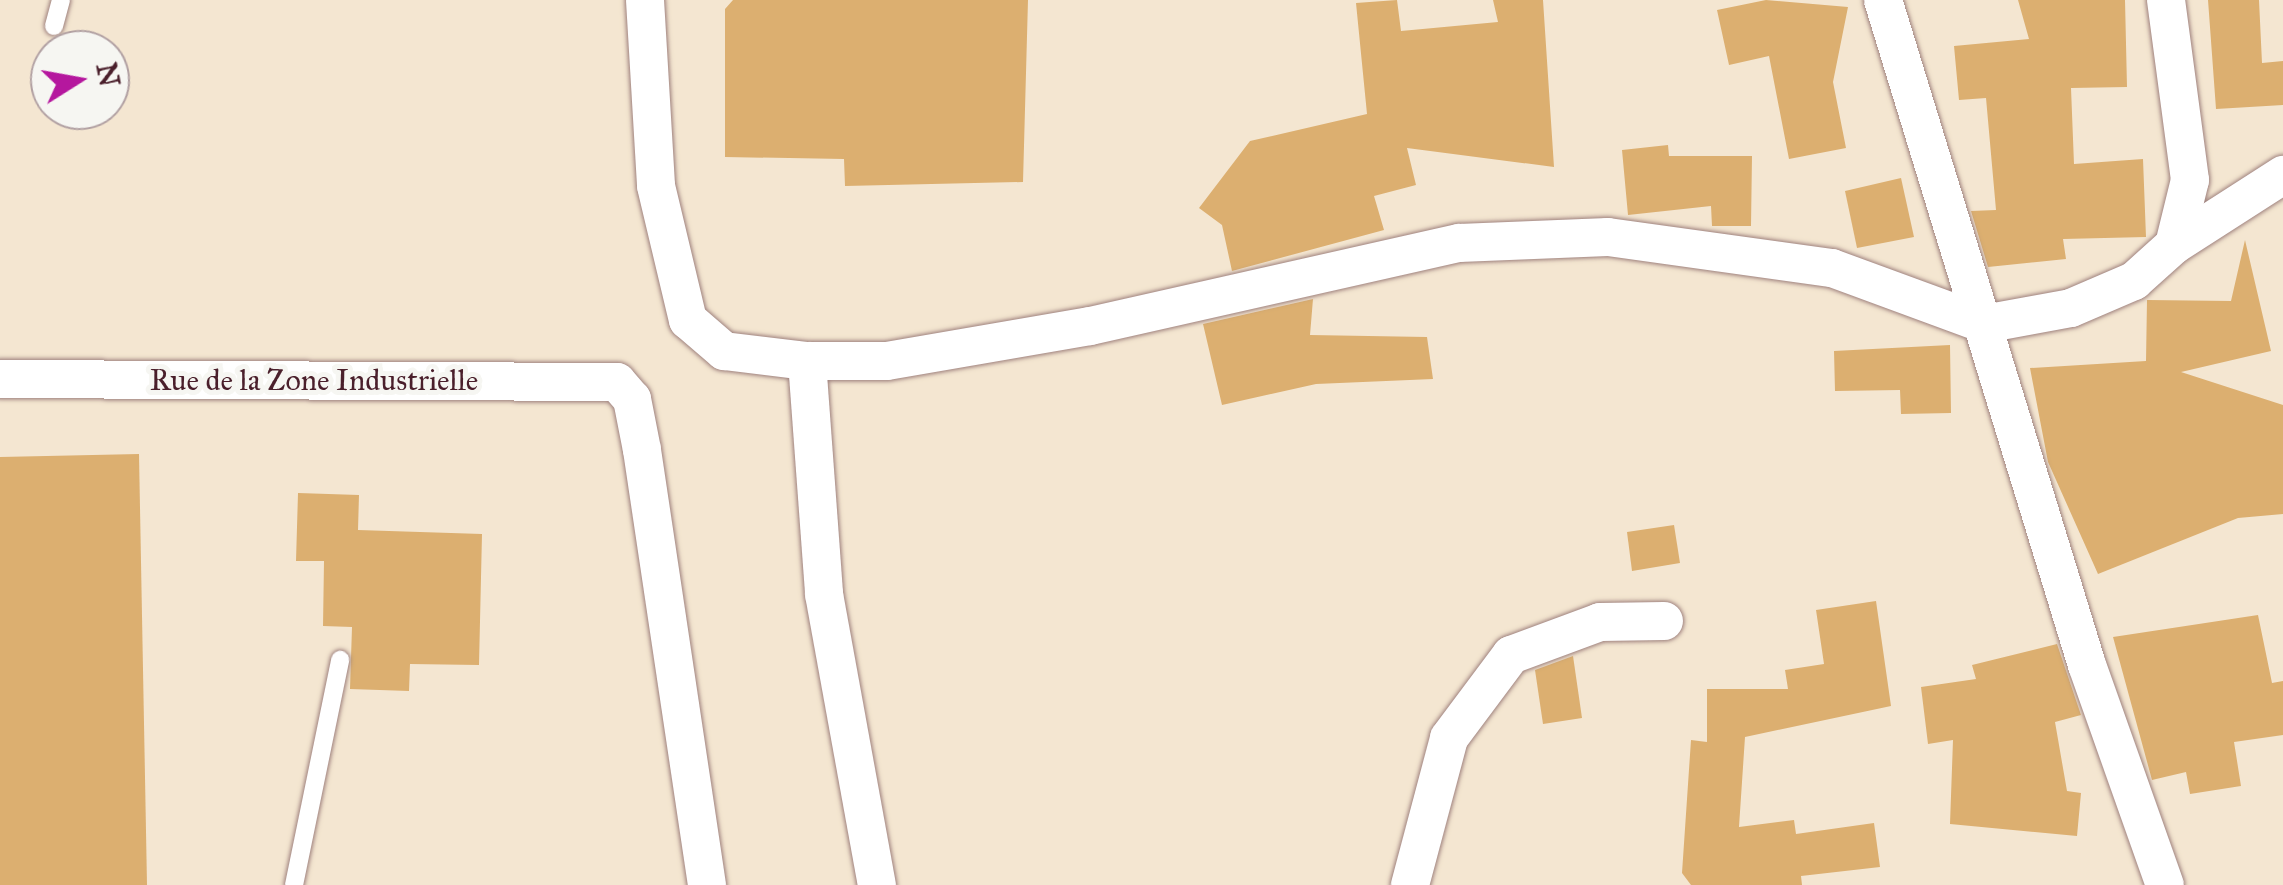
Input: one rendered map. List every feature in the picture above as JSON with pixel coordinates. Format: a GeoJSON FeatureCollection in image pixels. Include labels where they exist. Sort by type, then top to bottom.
{"type":"FeatureCollection","features":[{"type":"Feature","properties":{"kind":"street"},"geometry":{"type":"LineString","coordinates":[[645,0],[656,186],[688,320],[724,352],[807,362],[886,361],[1090,326],[1459,244],[1608,237],[1832,268],[1984,324],[2071,308],[2134,281],[2174,246],[2283,175]]}},
{"type":"Feature","properties":{"kind":"street"},"geometry":{"type":"LineString","coordinates":[[1883,0],[2165,885]]}},
{"type":"Feature","properties":{"kind":"street"},"geometry":{"type":"LineString","coordinates":[[2166,0],[2190,180],[2174,246]]}},
{"type":"Feature","properties":{"kind":"street"},"geometry":{"type":"LineString","coordinates":[[807,362],[824,594],[877,885]]}},
{"type":"Feature","properties":{"kind":"street","name":"Rue de la Zone Industrielle"},"geometry":{"type":"LineString","coordinates":[[0,379],[601,380],[626,389],[707,885]]}},
{"type":"Feature","properties":{"kind":"street"},"geometry":{"type":"LineString","coordinates":[[1410,885],[1449,738],[1510,655],[1600,622],[1664,621]]}},
{"type":"Feature","properties":{"kind":"lane"},"geometry":{"type":"LineString","coordinates":[[54,26],[61,0]]}},
{"type":"Feature","properties":{"kind":"lane"},"geometry":{"type":"LineString","coordinates":[[294,885],[340,660]]}},
{"type":"Feature","properties":{"kind":"building"},"geometry":{"type":"Polygon","coordinates":[[[733,0],[1028,0],[1023,182],[845,186],[844,159],[725,157],[725,9],[733,0]]]}},
{"type":"Feature","properties":{"kind":"building"},"geometry":{"type":"Polygon","coordinates":[[[1397,0],[1401,31],[1498,22],[1493,0],[1543,0],[1554,167],[1407,148],[1416,185],[1374,196],[1384,230],[1232,271],[1222,225],[1199,208],[1250,141],[1367,114],[1356,3],[1397,0]]]}},
{"type":"Feature","properties":{"kind":"building"},"geometry":{"type":"Polygon","coordinates":[[[1766,0],[1848,7],[1833,82],[1846,148],[1789,159],[1769,56],[1729,65],[1717,10],[1766,0]]]}},
{"type":"Feature","properties":{"kind":"building"},"geometry":{"type":"Polygon","coordinates":[[[2018,0],[2125,0],[2127,87],[2071,88],[2074,164],[2143,159],[2146,237],[2063,239],[2066,259],[1988,267],[1971,211],[1996,210],[1986,98],[1959,100],[1954,46],[2029,39],[2018,0]]]}},
{"type":"Feature","properties":{"kind":"building"},"geometry":{"type":"Polygon","coordinates":[[[2208,0],[2259,0],[2262,63],[2283,61],[2283,105],[2216,109],[2208,0]]]}},
{"type":"Feature","properties":{"kind":"building"},"geometry":{"type":"Polygon","coordinates":[[[1668,145],[1669,156],[1752,156],[1751,226],[1712,226],[1711,206],[1628,215],[1622,150],[1668,145]]]}},
{"type":"Feature","properties":{"kind":"building"},"geometry":{"type":"Polygon","coordinates":[[[1901,178],[1914,237],[1857,248],[1845,191],[1901,178]]]}},
{"type":"Feature","properties":{"kind":"building"},"geometry":{"type":"Polygon","coordinates":[[[2245,240],[2271,351],[2181,372],[2283,405],[2283,514],[2238,518],[2098,574],[2048,462],[2030,368],[2146,361],[2147,300],[2231,301],[2245,240]]]}},
{"type":"Feature","properties":{"kind":"building"},"geometry":{"type":"Polygon","coordinates":[[[1313,299],[1310,335],[1427,337],[1433,379],[1316,384],[1222,405],[1203,324],[1313,299]]]}},
{"type":"Feature","properties":{"kind":"building"},"geometry":{"type":"Polygon","coordinates":[[[1950,345],[1951,413],[1901,414],[1900,390],[1835,391],[1834,351],[1950,345]]]}},
{"type":"Feature","properties":{"kind":"building"},"geometry":{"type":"Polygon","coordinates":[[[139,454],[147,885],[0,885],[0,457],[139,454]]]}},
{"type":"Feature","properties":{"kind":"building"},"geometry":{"type":"Polygon","coordinates":[[[298,493],[359,495],[358,530],[482,534],[479,665],[410,664],[409,691],[350,689],[352,627],[323,626],[324,561],[296,561],[298,493]]]}},
{"type":"Feature","properties":{"kind":"building"},"geometry":{"type":"Polygon","coordinates":[[[1674,525],[1680,563],[1632,571],[1627,532],[1674,525]]]}},
{"type":"Feature","properties":{"kind":"building"},"geometry":{"type":"Polygon","coordinates":[[[1876,601],[1891,706],[1745,737],[1739,827],[1794,820],[1796,834],[1874,823],[1880,867],[1801,876],[1802,885],[1691,885],[1682,873],[1691,740],[1707,742],[1707,689],[1788,689],[1785,670],[1824,664],[1816,610],[1876,601]]]}},
{"type":"Feature","properties":{"kind":"building"},"geometry":{"type":"Polygon","coordinates":[[[2258,615],[2272,683],[2283,681],[2283,735],[2234,742],[2241,786],[2190,794],[2186,772],[2152,780],[2113,637],[2258,615]]]}},
{"type":"Feature","properties":{"kind":"building"},"geometry":{"type":"Polygon","coordinates":[[[2057,644],[2081,715],[2055,722],[2067,791],[2081,793],[2077,836],[1950,824],[1953,740],[1928,744],[1921,687],[1976,679],[1972,665],[2057,644]]]}},
{"type":"Feature","properties":{"kind":"building"},"geometry":{"type":"Polygon","coordinates":[[[1573,656],[1582,718],[1543,724],[1535,670],[1573,656]]]}}]}
